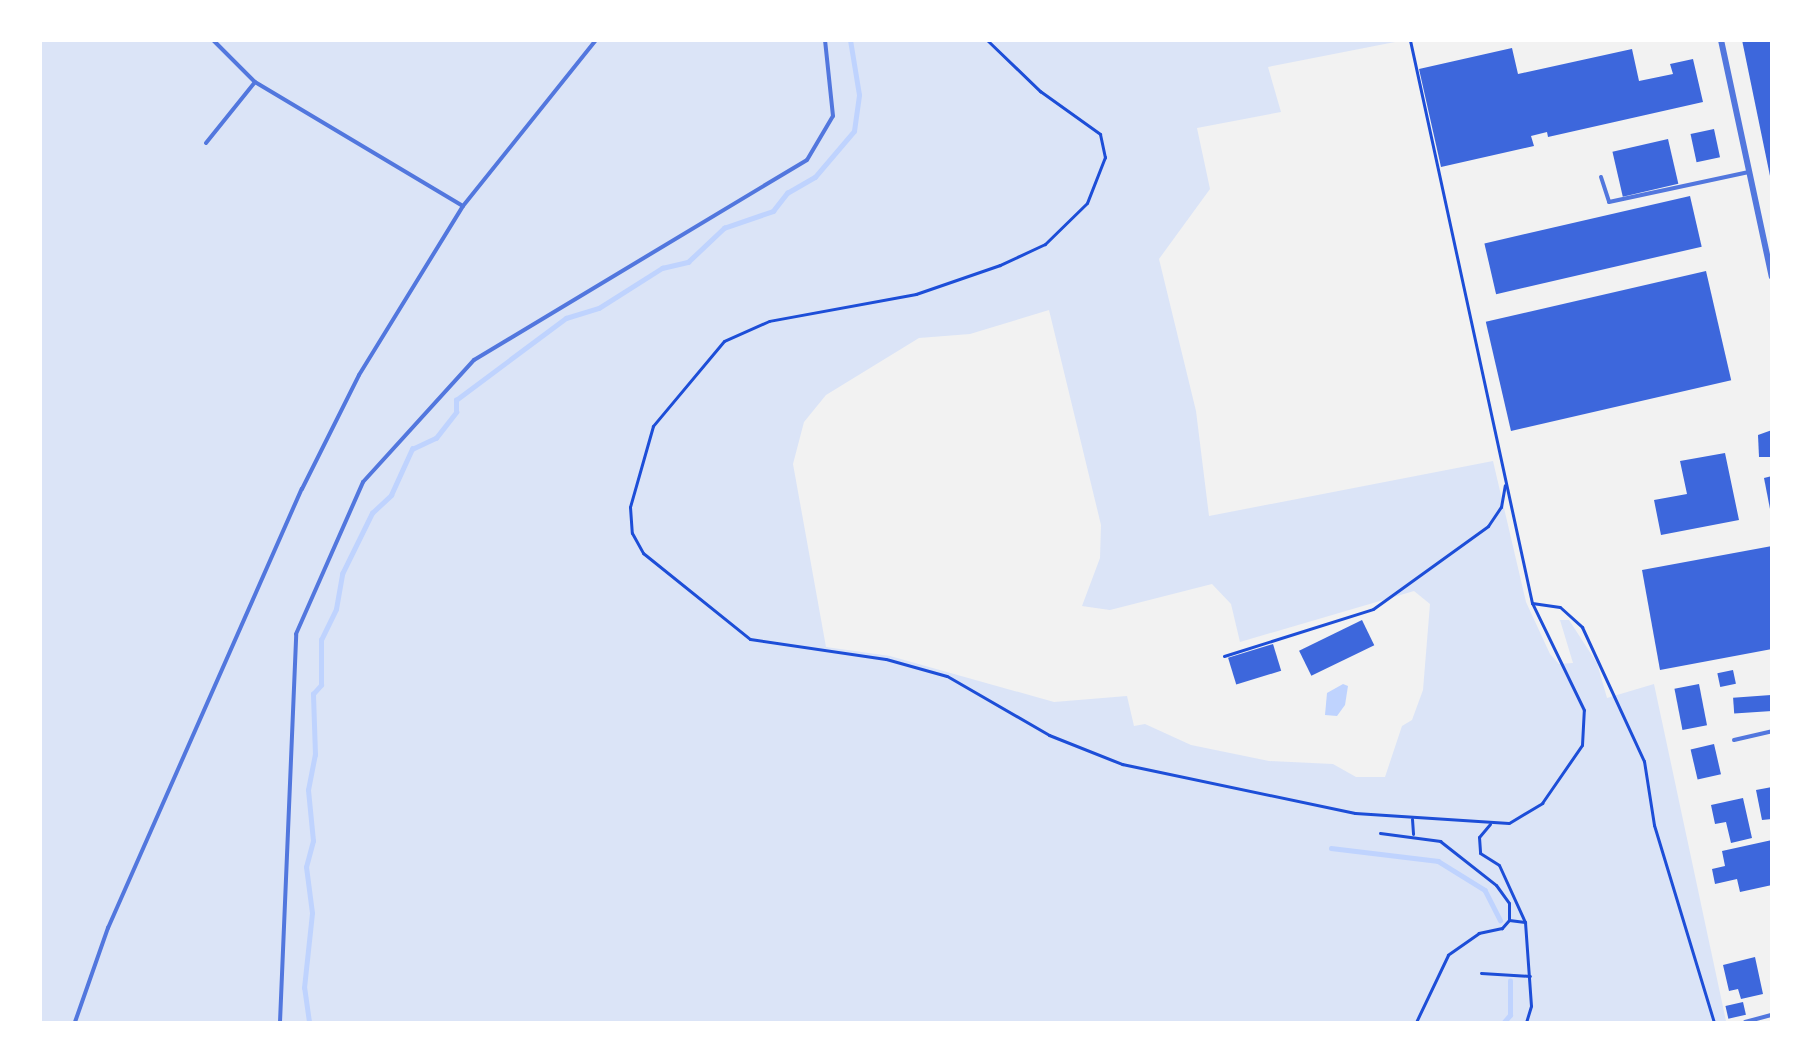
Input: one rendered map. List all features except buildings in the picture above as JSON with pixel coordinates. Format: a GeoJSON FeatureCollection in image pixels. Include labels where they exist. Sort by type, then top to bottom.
{"type":"FeatureCollection","features":[{"type":"Feature","properties":{"kind":"street"},"geometry":{"type":"LineString","coordinates":[[1721,40],[1772,277]]}},
{"type":"Feature","properties":{"kind":"lane"},"geometry":{"type":"LineString","coordinates":[[213,40],[255,82],[463,206]]}},
{"type":"Feature","properties":{"kind":"lane"},"geometry":{"type":"LineString","coordinates":[[75,1023],[108,928],[302,489],[359,375],[463,206],[596,40]]}},
{"type":"Feature","properties":{"kind":"lane"},"geometry":{"type":"LineString","coordinates":[[280,1023],[296,634],[363,482],[474,360],[807,159],[833,116],[825,40]]}},
{"type":"Feature","properties":{"kind":"lane"},"geometry":{"type":"LineString","coordinates":[[206,143],[255,82]]}},
{"type":"Feature","properties":{"kind":"lane"},"geometry":{"type":"LineString","coordinates":[[1601,177],[1609,202],[1750,171]]}},
{"type":"Feature","properties":{"kind":"lane"},"geometry":{"type":"LineString","coordinates":[[1734,740],[1772,731]]}},
{"type":"Feature","properties":{"kind":"lane"},"geometry":{"type":"LineString","coordinates":[[1745,1023],[1772,1015]]}},
{"type":"Feature","properties":{"kind":"path"},"geometry":{"type":"LineString","coordinates":[[987,40],[1040,91],[1100,134],[1105,157],[1087,203],[1045,244],[1000,265],[916,294],[769,321],[724,341],[653,426],[630,507],[632,533],[643,553],[750,639],[886,659],[947,676],[1049,735],[1122,764],[1286,801],[1412,819],[1509,824],[1542,802],[1582,745],[1584,710],[1532,603],[1410,40]]}},
{"type":"Feature","properties":{"kind":"path"},"geometry":{"type":"LineString","coordinates":[[1224,656],[1373,609],[1488,526],[1501,507],[1506,483]]}},
{"type":"Feature","properties":{"kind":"path"},"geometry":{"type":"LineString","coordinates":[[1532,603],[1560,607],[1582,627],[1644,761],[1654,825],[1714,1023]]}},
{"type":"Feature","properties":{"kind":"path"},"geometry":{"type":"LineString","coordinates":[[1412,819],[1413,834]]}},
{"type":"Feature","properties":{"kind":"path"},"geometry":{"type":"LineString","coordinates":[[1490,824],[1479,837],[1480,853],[1499,865],[1525,922],[1530,976],[1526,1023]]}},
{"type":"Feature","properties":{"kind":"path"},"geometry":{"type":"LineString","coordinates":[[1380,833],[1413,834],[1440,841],[1496,885],[1509,903],[1509,920]]}},
{"type":"Feature","properties":{"kind":"path"},"geometry":{"type":"LineString","coordinates":[[1416,1023],[1448,955],[1509,920],[1525,922]]}},
{"type":"Feature","properties":{"kind":"path"},"geometry":{"type":"LineString","coordinates":[[1481,974],[1530,976]]}},
{"type":"Feature","properties":{"kind":"shaded area"},"geometry":{"type":"Polygon","coordinates":[[[40,41],[1400,41],[1268,67],[1281,112],[1197,128],[1210,189],[1159,259],[1196,411],[1209,516],[1493,461],[1526,602],[1550,654],[1559,664],[1573,663],[1560,620],[1569,620],[1597,663],[1607,698],[1654,684],[1726,1021],[41,1022],[40,41]],[[1049,310],[970,334],[919,338],[826,395],[804,422],[793,464],[826,647],[890,656],[1054,702],[1127,696],[1134,726],[1145,724],[1191,745],[1269,761],[1333,764],[1356,777],[1385,777],[1402,726],[1412,720],[1423,690],[1430,604],[1414,591],[1240,642],[1231,604],[1212,584],[1110,610],[1082,606],[1100,558],[1101,525],[1049,310]]]}},
{"type":"Feature","properties":{"kind":"water"},"geometry":{"type":"Polygon","coordinates":[[[1343,684],[1348,686],[1345,705],[1337,716],[1325,715],[1327,693],[1343,684]]]}},
{"type":"Feature","properties":{"kind":"waterway"},"geometry":{"type":"LineString","coordinates":[[309,1022],[304,988],[312,913],[306,867],[313,841],[308,790],[315,755],[313,694],[321,685],[321,640],[336,609],[342,574],[372,513],[391,495],[412,449],[436,438],[456,412],[456,400],[566,318],[599,308],[662,268],[688,262],[724,228],[773,211],[787,193],[815,177],[854,131],[859,95],[850,40]]}},
{"type":"Feature","properties":{"kind":"waterway"},"geometry":{"type":"LineString","coordinates":[[1331,848],[1438,861],[1485,890],[1500,920]]}},
{"type":"Feature","properties":{"kind":"waterway"},"geometry":{"type":"LineString","coordinates":[[1504,1022],[1510,1015],[1510,981]]}}]}
